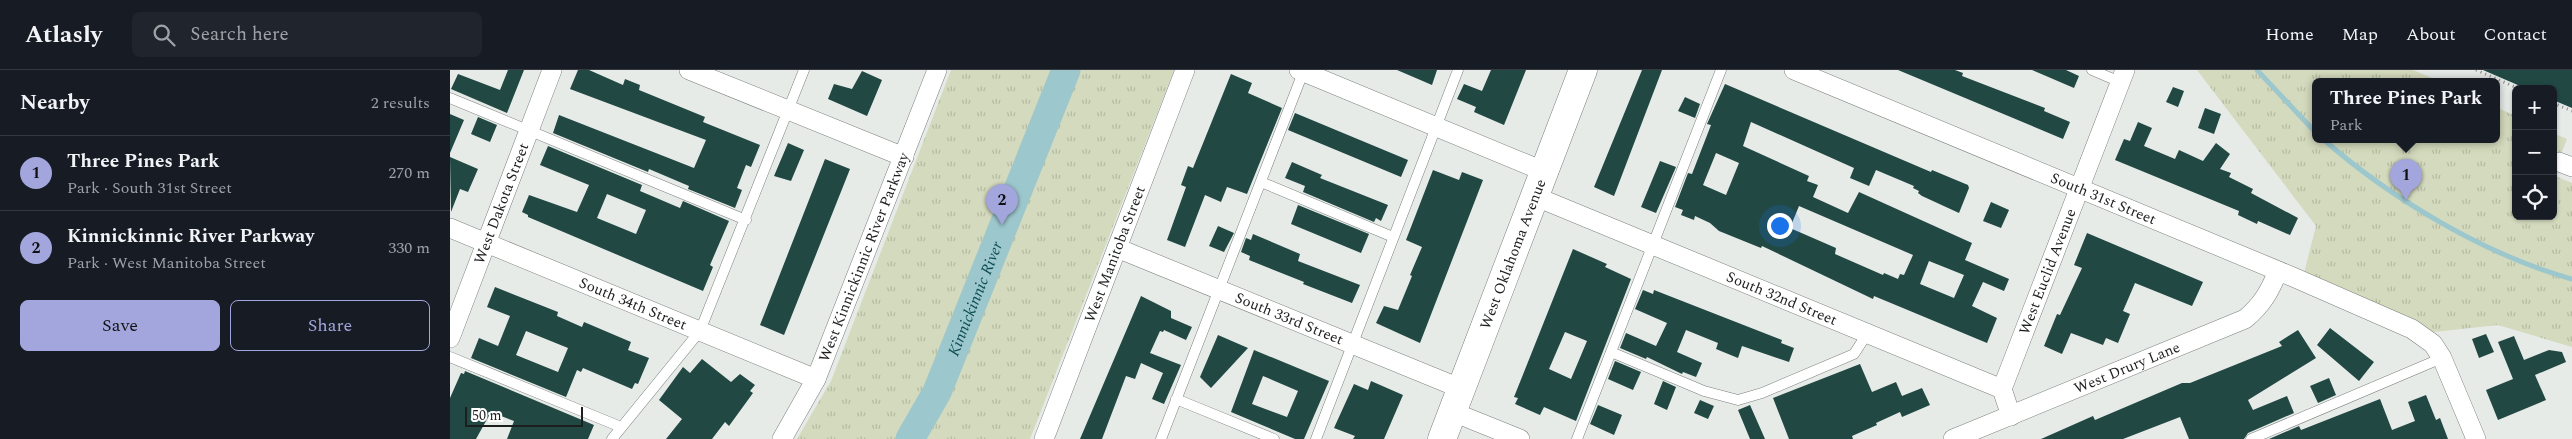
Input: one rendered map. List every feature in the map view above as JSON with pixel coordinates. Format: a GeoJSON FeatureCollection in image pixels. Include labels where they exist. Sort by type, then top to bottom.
{"type":"FeatureCollection","features":[{"type":"Feature","properties":{"kind":"main road","name":"West Oklahoma Avenue"},"geometry":{"type":"LineString","coordinates":[[1442,439],[1583,70]]}},
{"type":"Feature","properties":{"kind":"street","name":"West Dakota Street"},"geometry":{"type":"LineString","coordinates":[[450,338],[552,70]]}},
{"type":"Feature","properties":{"kind":"street"},"geometry":{"type":"LineString","coordinates":[[689,70],[904,157]]}},
{"type":"Feature","properties":{"kind":"street","name":"West Kinnickinnic River Parkway"},"geometry":{"type":"LineString","coordinates":[[782,439],[816,379],[937,70]]}},
{"type":"Feature","properties":{"kind":"street","name":"West Manitoba Street"},"geometry":{"type":"LineString","coordinates":[[1044,439],[1185,70]]}},
{"type":"Feature","properties":{"kind":"street","name":"South 31st Street"},"geometry":{"type":"LineString","coordinates":[[1794,70],[2278,271],[2412,329],[2433,344],[2442,358],[2476,439]]}},
{"type":"Feature","properties":{"kind":"street"},"geometry":{"type":"LineString","coordinates":[[1302,71],[1543,171]]}},
{"type":"Feature","properties":{"kind":"street","name":"West Euclid Avenue"},"geometry":{"type":"LineString","coordinates":[[2002,389],[2122,76]]}},
{"type":"Feature","properties":{"kind":"street","name":"South 32nd Street"},"geometry":{"type":"LineString","coordinates":[[1534,196],[2002,389]]}},
{"type":"Feature","properties":{"kind":"street","name":"South 34th Street"},"geometry":{"type":"LineString","coordinates":[[450,228],[816,379]]}},
{"type":"Feature","properties":{"kind":"street","name":"South 33rd Street"},"geometry":{"type":"LineString","coordinates":[[1117,248],[1352,344],[1457,400],[1520,439]]}},
{"type":"Feature","properties":{"kind":"street","name":"West Drury Lane"},"geometry":{"type":"LineString","coordinates":[[1954,439],[2245,319],[2259,308],[2268,295],[2278,271]]}},
{"type":"Feature","properties":{"kind":"street"},"geometry":{"type":"LineString","coordinates":[[2002,389],[2011,416]]}},
{"type":"Feature","properties":{"kind":"lane"},"geometry":{"type":"LineString","coordinates":[[612,439],[700,331],[746,220],[804,70]]}},
{"type":"Feature","properties":{"kind":"lane"},"geometry":{"type":"LineString","coordinates":[[1316,439],[1458,70]]}},
{"type":"Feature","properties":{"kind":"lane"},"geometry":{"type":"LineString","coordinates":[[1577,439],[1721,70]]}},
{"type":"Feature","properties":{"kind":"lane"},"geometry":{"type":"LineString","coordinates":[[2092,70],[2122,76]]}},
{"type":"Feature","properties":{"kind":"lane"},"geometry":{"type":"LineString","coordinates":[[1161,439],[1220,290],[1302,71]]}},
{"type":"Feature","properties":{"kind":"lane"},"geometry":{"type":"LineString","coordinates":[[450,98],[746,220]]}},
{"type":"Feature","properties":{"kind":"lane"},"geometry":{"type":"LineString","coordinates":[[1261,182],[1393,237]]}},
{"type":"Feature","properties":{"kind":"lane"},"geometry":{"type":"LineString","coordinates":[[1611,352],[1704,392],[1738,400],[1762,393],[1854,354],[1867,334]]}},
{"type":"Feature","properties":{"kind":"lane"},"geometry":{"type":"LineString","coordinates":[[450,357],[621,427]]}},
{"type":"Feature","properties":{"kind":"lane"},"geometry":{"type":"LineString","coordinates":[[2251,439],[2442,358]]}},
{"type":"Feature","properties":{"kind":"lane"},"geometry":{"type":"LineString","coordinates":[[1176,400],[1274,439]]}},
{"type":"Feature","properties":{"kind":"path"},"geometry":{"type":"LineString","coordinates":[[2476,70],[2495,78]]}},
{"type":"Feature","properties":{"kind":"path"},"geometry":{"type":"LineString","coordinates":[[2500,80],[2512,86]]}},
{"type":"Feature","properties":{"kind":"path"},"geometry":{"type":"LineString","coordinates":[[2557,105],[2572,111]]}},
{"type":"Feature","properties":{"kind":"green space"},"geometry":{"type":"Polygon","coordinates":[[[951,70],[1174,70],[1030,439],[797,439],[831,381],[951,70]]]}},
{"type":"Feature","properties":{"kind":"green space"},"geometry":{"type":"Polygon","coordinates":[[[2197,70],[2413,70],[2432,78],[2312,78],[2312,143],[2500,143],[2500,109],[2512,114],[2512,220],[2557,220],[2557,177],[2572,183],[2572,347],[2498,325],[2434,332],[2304,273],[2316,226],[2197,70]]]}},
{"type":"Feature","properties":{"kind":"green space"},"geometry":{"type":"Polygon","coordinates":[[[2557,135],[2567,139],[2557,165],[2557,135]]]}},
{"type":"Feature","properties":{"kind":"building"},"geometry":{"type":"Polygon","coordinates":[[[508,70],[524,70],[507,113],[451,89],[458,74],[500,90],[508,70]]]}},
{"type":"Feature","properties":{"kind":"building"},"geometry":{"type":"Polygon","coordinates":[[[578,70],[589,70],[623,85],[625,79],[640,85],[639,90],[705,117],[703,122],[760,145],[751,167],[746,165],[737,188],[742,190],[735,208],[688,189],[689,186],[649,169],[648,172],[553,133],[559,115],[694,168],[706,140],[570,89],[578,70]]]}},
{"type":"Feature","properties":{"kind":"building"},"geometry":{"type":"Polygon","coordinates":[[[1397,70],[1437,70],[1432,85],[1397,70]]]}},
{"type":"Feature","properties":{"kind":"building"},"geometry":{"type":"Polygon","coordinates":[[[1491,70],[1526,70],[1504,125],[1474,112],[1476,107],[1457,99],[1464,84],[1482,91],[1491,70]]]}},
{"type":"Feature","properties":{"kind":"building"},"geometry":{"type":"Polygon","coordinates":[[[1642,70],[1662,70],[1614,196],[1594,187],[1642,70]]]}},
{"type":"Feature","properties":{"kind":"building"},"geometry":{"type":"Polygon","coordinates":[[[1898,70],[1955,70],[1963,73],[1962,76],[2045,108],[2044,111],[2070,122],[2063,139],[1898,70]]]}},
{"type":"Feature","properties":{"kind":"building"},"geometry":{"type":"Polygon","coordinates":[[[2032,70],[2066,70],[2079,76],[2074,88],[2032,70]]]}},
{"type":"Feature","properties":{"kind":"building"},"geometry":{"type":"Polygon","coordinates":[[[2483,70],[2572,70],[2572,108],[2557,102],[2557,85],[2518,85],[2483,70]]]}},
{"type":"Feature","properties":{"kind":"building"},"geometry":{"type":"Polygon","coordinates":[[[862,71],[882,80],[867,116],[828,99],[834,84],[852,89],[862,71]]]}},
{"type":"Feature","properties":{"kind":"building"},"geometry":{"type":"Polygon","coordinates":[[[1231,74],[1252,83],[1248,93],[1282,108],[1247,194],[1227,187],[1221,202],[1205,195],[1185,247],[1167,240],[1186,187],[1181,185],[1188,166],[1193,168],[1231,74]]]}},
{"type":"Feature","properties":{"kind":"building"},"geometry":{"type":"Polygon","coordinates":[[[1725,84],[1931,172],[1932,170],[1968,185],[1969,188],[1959,213],[1922,196],[1918,193],[1919,191],[1913,188],[1914,186],[1876,170],[1869,186],[1850,178],[1854,168],[1751,122],[1743,146],[1809,176],[1807,181],[1818,185],[1813,197],[1848,213],[1859,192],[1972,243],[1965,260],[2009,279],[2004,291],[1983,282],[1972,306],[1997,318],[1987,343],[1874,296],[1873,299],[1762,246],[1761,248],[1719,231],[1710,223],[1695,216],[1694,220],[1681,215],[1683,210],[1675,207],[1688,173],[1692,174],[1711,125],[1707,124],[1725,84]],[[1716,153],[1703,185],[1726,195],[1739,163],[1716,153]],[[1799,206],[1790,228],[1836,248],[1835,254],[1883,275],[1884,273],[1898,279],[1900,274],[1904,275],[1913,255],[1799,206]],[[1929,261],[1920,284],[1954,298],[1964,275],[1929,261]]]}},
{"type":"Feature","properties":{"kind":"building"},"geometry":{"type":"Polygon","coordinates":[[[2173,87],[2184,91],[2178,107],[2166,102],[2173,87]]]}},
{"type":"Feature","properties":{"kind":"building"},"geometry":{"type":"Polygon","coordinates":[[[1685,97],[1700,104],[1695,118],[1678,111],[1685,97]]]}},
{"type":"Feature","properties":{"kind":"building"},"geometry":{"type":"Polygon","coordinates":[[[2205,108],[2221,114],[2214,134],[2198,128],[2205,108]]]}},
{"type":"Feature","properties":{"kind":"building"},"geometry":{"type":"Polygon","coordinates":[[[1295,113],[1408,160],[1401,177],[1288,130],[1295,113]]]}},
{"type":"Feature","properties":{"kind":"building"},"geometry":{"type":"Polygon","coordinates":[[[450,114],[464,120],[450,153],[450,114]]]}},
{"type":"Feature","properties":{"kind":"building"},"geometry":{"type":"Polygon","coordinates":[[[478,117],[497,125],[490,142],[471,134],[478,117]]]}},
{"type":"Feature","properties":{"kind":"building"},"geometry":{"type":"Polygon","coordinates":[[[2138,122],[2152,128],[2144,146],[2175,159],[2179,150],[2203,161],[2216,143],[2230,154],[2220,169],[2231,173],[2229,177],[2253,189],[2251,193],[2298,218],[2290,235],[2258,221],[2257,224],[2238,215],[2239,211],[2115,160],[2124,139],[2130,141],[2138,122]]]}},
{"type":"Feature","properties":{"kind":"building"},"geometry":{"type":"Polygon","coordinates":[[[788,143],[804,150],[791,181],[774,176],[788,143]]]}},
{"type":"Feature","properties":{"kind":"building"},"geometry":{"type":"Polygon","coordinates":[[[548,146],[642,185],[640,191],[680,208],[683,201],[729,221],[710,265],[713,267],[703,291],[528,217],[528,215],[522,212],[529,195],[577,212],[589,185],[540,165],[548,146]],[[607,194],[597,218],[636,234],[646,210],[607,194]]]}},
{"type":"Feature","properties":{"kind":"building"},"geometry":{"type":"Polygon","coordinates":[[[450,157],[478,169],[468,192],[460,189],[451,212],[450,157]]]}},
{"type":"Feature","properties":{"kind":"building"},"geometry":{"type":"Polygon","coordinates":[[[825,159],[850,169],[784,335],[760,325],[825,159]]]}},
{"type":"Feature","properties":{"kind":"building"},"geometry":{"type":"Polygon","coordinates":[[[1660,161],[1676,167],[1656,213],[1641,207],[1660,161]]]}},
{"type":"Feature","properties":{"kind":"building"},"geometry":{"type":"Polygon","coordinates":[[[1292,162],[1322,175],[1320,178],[1388,205],[1381,221],[1376,218],[1374,222],[1303,192],[1305,186],[1285,178],[1292,162]]]}},
{"type":"Feature","properties":{"kind":"building"},"geometry":{"type":"Polygon","coordinates":[[[1433,170],[1459,180],[1462,172],[1483,180],[1420,343],[1376,323],[1384,306],[1398,310],[1412,276],[1410,275],[1422,247],[1406,240],[1433,170]]]}},
{"type":"Feature","properties":{"kind":"building"},"geometry":{"type":"Polygon","coordinates":[[[1991,202],[2009,210],[2001,228],[1983,221],[1991,202]]]}},
{"type":"Feature","properties":{"kind":"building"},"geometry":{"type":"Polygon","coordinates":[[[1298,205],[1369,234],[1361,253],[1291,224],[1298,205]]]}},
{"type":"Feature","properties":{"kind":"building"},"geometry":{"type":"Polygon","coordinates":[[[1218,226],[1234,233],[1224,252],[1209,246],[1218,226]]]}},
{"type":"Feature","properties":{"kind":"building"},"geometry":{"type":"Polygon","coordinates":[[[2087,233],[2203,282],[2192,306],[2135,283],[2123,311],[2130,314],[2118,343],[2106,338],[2103,345],[2071,333],[2062,354],[2044,346],[2057,314],[2060,315],[2082,268],[2074,265],[2087,233]]]}},
{"type":"Feature","properties":{"kind":"building"},"geometry":{"type":"Polygon","coordinates":[[[1253,234],[1300,254],[1298,261],[1360,285],[1352,303],[1249,260],[1250,256],[1241,252],[1246,238],[1251,240],[1253,234]]]}},
{"type":"Feature","properties":{"kind":"building"},"geometry":{"type":"Polygon","coordinates":[[[1573,249],[1607,264],[1605,267],[1631,279],[1576,421],[1544,407],[1540,415],[1515,404],[1518,398],[1514,397],[1573,249]],[[1565,332],[1549,369],[1571,379],[1587,341],[1565,332]]]}},
{"type":"Feature","properties":{"kind":"building"},"geometry":{"type":"Polygon","coordinates":[[[495,287],[558,312],[557,316],[582,327],[584,322],[631,342],[628,350],[649,358],[638,384],[635,383],[632,389],[583,368],[581,372],[577,370],[566,397],[471,358],[479,338],[498,346],[510,316],[487,307],[495,287]],[[526,331],[516,355],[558,372],[568,348],[526,331]]]}},
{"type":"Feature","properties":{"kind":"building"},"geometry":{"type":"Polygon","coordinates":[[[1643,290],[1653,294],[1654,290],[1782,340],[1781,343],[1794,348],[1789,362],[1742,346],[1738,358],[1716,349],[1718,343],[1686,330],[1677,352],[1702,363],[1696,377],[1683,372],[1682,374],[1647,357],[1646,359],[1620,348],[1626,333],[1656,346],[1667,323],[1635,309],[1643,290]]]}},
{"type":"Feature","properties":{"kind":"building"},"geometry":{"type":"Polygon","coordinates":[[[1141,296],[1171,311],[1171,318],[1192,327],[1186,340],[1164,330],[1163,332],[1160,331],[1150,353],[1181,365],[1164,404],[1152,399],[1163,373],[1141,363],[1135,379],[1126,376],[1102,439],[1080,439],[1141,296]]]}},
{"type":"Feature","properties":{"kind":"building"},"geometry":{"type":"Polygon","coordinates":[[[2330,328],[2374,362],[2359,381],[2317,345],[2330,328]]]}},
{"type":"Feature","properties":{"kind":"building"},"geometry":{"type":"Polygon","coordinates":[[[2298,330],[2316,358],[2248,400],[2253,410],[2287,396],[2294,413],[2248,433],[2244,439],[2189,439],[2180,417],[2123,439],[2041,439],[2093,416],[2095,420],[2182,383],[2190,383],[2282,346],[2279,342],[2298,330]]]}},
{"type":"Feature","properties":{"kind":"building"},"geometry":{"type":"Polygon","coordinates":[[[2486,334],[2494,352],[2479,358],[2472,339],[2486,334]]]}},
{"type":"Feature","properties":{"kind":"building"},"geometry":{"type":"Polygon","coordinates":[[[1218,335],[1248,348],[1211,388],[1200,377],[1218,335]]]}},
{"type":"Feature","properties":{"kind":"building"},"geometry":{"type":"Polygon","coordinates":[[[2514,336],[2524,360],[2549,350],[2562,352],[2566,362],[2535,375],[2546,400],[2498,420],[2486,390],[2513,379],[2498,342],[2514,336]]]}},
{"type":"Feature","properties":{"kind":"building"},"geometry":{"type":"Polygon","coordinates":[[[1254,350],[1329,381],[1304,439],[1295,439],[1231,412],[1254,350]],[[1263,376],[1252,404],[1287,417],[1298,391],[1263,376]]]}},
{"type":"Feature","properties":{"kind":"building"},"geometry":{"type":"Polygon","coordinates":[[[702,359],[731,382],[740,374],[755,385],[750,391],[753,393],[729,426],[725,422],[712,439],[666,439],[682,419],[659,400],[683,367],[690,373],[702,359]]]}},
{"type":"Feature","properties":{"kind":"building"},"geometry":{"type":"Polygon","coordinates":[[[1615,361],[1641,372],[1633,390],[1608,379],[1615,361]]]}},
{"type":"Feature","properties":{"kind":"building"},"geometry":{"type":"Polygon","coordinates":[[[1860,364],[1872,392],[1896,382],[1902,396],[1922,388],[1930,405],[1902,417],[1900,412],[1852,436],[1853,439],[1789,439],[1773,398],[1860,364]]]}},
{"type":"Feature","properties":{"kind":"building"},"geometry":{"type":"Polygon","coordinates":[[[465,371],[594,425],[588,439],[507,439],[514,421],[491,412],[476,439],[450,439],[450,398],[461,373],[464,374],[465,371]]]}},
{"type":"Feature","properties":{"kind":"building"},"geometry":{"type":"Polygon","coordinates":[[[2329,378],[2336,395],[2318,403],[2310,386],[2329,378]]]}},
{"type":"Feature","properties":{"kind":"building"},"geometry":{"type":"Polygon","coordinates":[[[1371,381],[1403,395],[1384,439],[1353,439],[1355,436],[1334,428],[1354,384],[1368,390],[1371,381]]]}},
{"type":"Feature","properties":{"kind":"building"},"geometry":{"type":"Polygon","coordinates":[[[1663,381],[1676,387],[1667,410],[1654,404],[1663,381]]]}},
{"type":"Feature","properties":{"kind":"building"},"geometry":{"type":"Polygon","coordinates":[[[2426,395],[2436,420],[2440,418],[2448,439],[2269,439],[2299,426],[2301,430],[2380,399],[2392,430],[2415,421],[2408,402],[2426,395]]]}},
{"type":"Feature","properties":{"kind":"building"},"geometry":{"type":"Polygon","coordinates":[[[1700,400],[1714,406],[1708,419],[1694,413],[1700,400]]]}},
{"type":"Feature","properties":{"kind":"building"},"geometry":{"type":"Polygon","coordinates":[[[1598,405],[1622,415],[1614,435],[1590,424],[1598,405]]]}},
{"type":"Feature","properties":{"kind":"building"},"geometry":{"type":"Polygon","coordinates":[[[1750,405],[1765,439],[1750,439],[1738,410],[1750,405]]]}},
{"type":"Feature","properties":{"kind":"waterway","name":"Kinnickinnic River"},"geometry":{"type":"LineString","coordinates":[[910,439],[937,392],[1066,70]]}},
{"type":"Feature","properties":{"kind":"waterway"},"geometry":{"type":"LineString","coordinates":[[2257,70],[2312,129]]}},
{"type":"Feature","properties":{"kind":"waterway"},"geometry":{"type":"LineString","coordinates":[[2328,143],[2378,182],[2440,222],[2506,255],[2539,269],[2572,279]]}},
{"type":"Feature","properties":{"kind":"place","name":"Three Pines Park"},"geometry":{"type":"Point","coordinates":[2406,200]}},
{"type":"Feature","properties":{"kind":"place","name":"Kinnickinnic River Parkway"},"geometry":{"type":"Point","coordinates":[1002,225]}}]}
